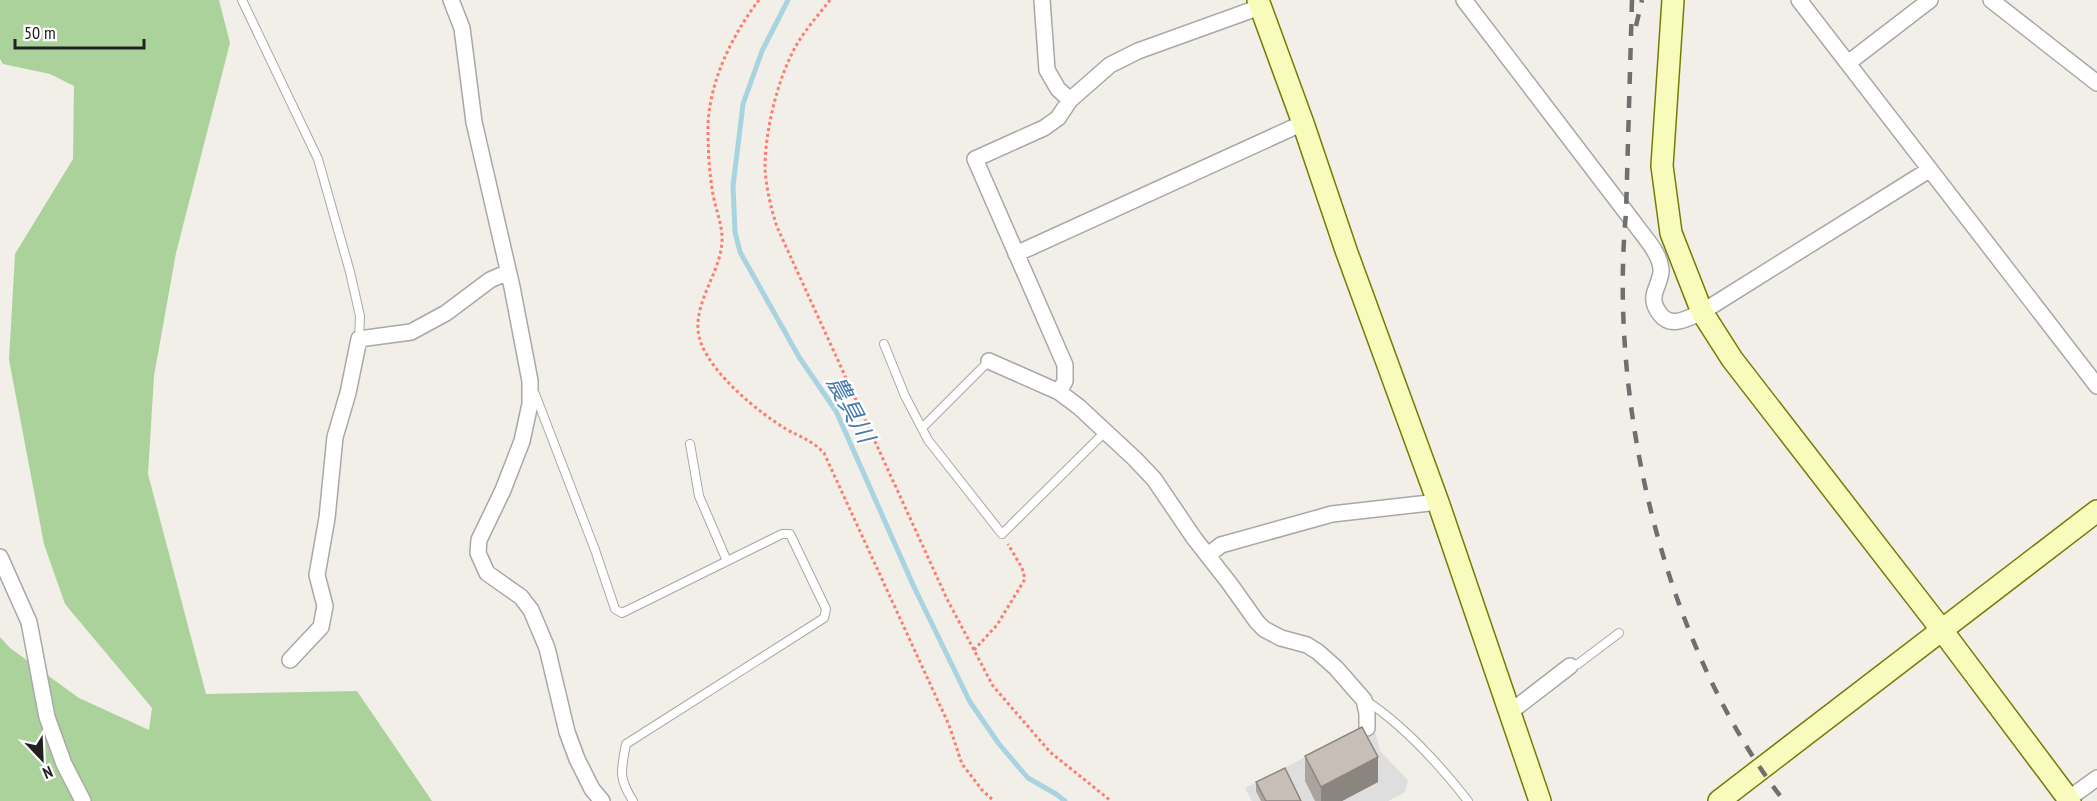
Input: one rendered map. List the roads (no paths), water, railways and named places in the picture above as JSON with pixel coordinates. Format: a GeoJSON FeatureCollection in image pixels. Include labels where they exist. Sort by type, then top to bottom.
{"type":"FeatureCollection","features":[{"type":"Feature","properties":{"kind":"street"},"geometry":{"type":"LineString","coordinates":[[450,0],[462,28],[474,122],[530,381],[530,404],[522,441],[503,490],[479,540],[478,553],[487,573],[521,597],[531,610],[547,648],[567,732],[592,789],[602,801]]}},
{"type":"Feature","properties":{"kind":"street"},"geometry":{"type":"LineString","coordinates":[[1042,0],[1047,70],[1058,89],[1070,100]]}},
{"type":"Feature","properties":{"kind":"street"},"geometry":{"type":"LineString","coordinates":[[1464,0],[1657,256],[1661,270],[1654,298],[1655,308],[1663,318],[1669,321],[1686,319],[1702,312],[1929,170]]}},
{"type":"Feature","properties":{"kind":"street"},"geometry":{"type":"LineString","coordinates":[[1673,0],[1662,166],[1671,233],[1702,312],[1732,359],[1941,629],[2068,800],[2097,778]]}},
{"type":"Feature","properties":{"kind":"street"},"geometry":{"type":"LineString","coordinates":[[1799,0],[2097,386]]}},
{"type":"Feature","properties":{"kind":"street"},"geometry":{"type":"LineString","coordinates":[[1848,63],[1930,0]]}},
{"type":"Feature","properties":{"kind":"street"},"geometry":{"type":"LineString","coordinates":[[1991,0],[2097,83]]}},
{"type":"Feature","properties":{"kind":"street"},"geometry":{"type":"LineString","coordinates":[[1059,392],[1065,381],[1065,365],[975,159],[1044,128],[1058,118],[1070,100],[1110,65],[1138,51],[1259,3],[1438,502],[1540,801]]}},
{"type":"Feature","properties":{"kind":"street"},"geometry":{"type":"LineString","coordinates":[[1016,254],[1303,123]]}},
{"type":"Feature","properties":{"kind":"street"},"geometry":{"type":"LineString","coordinates":[[290,660],[321,627],[325,606],[317,575],[327,518],[335,437],[348,393],[359,339],[411,332],[446,313],[490,280],[508,272]]}},
{"type":"Feature","properties":{"kind":"street"},"geometry":{"type":"LineString","coordinates":[[989,361],[1059,392],[1154,479],[1194,538],[1257,622],[1264,629],[1281,638],[1307,645],[1318,652],[1336,668],[1364,700],[1367,728]]}},
{"type":"Feature","properties":{"kind":"street"},"geometry":{"type":"LineString","coordinates":[[1208,555],[1221,545],[1332,513],[1438,502]]}},
{"type":"Feature","properties":{"kind":"street"},"geometry":{"type":"LineString","coordinates":[[1719,801],[2097,511]]}},
{"type":"Feature","properties":{"kind":"street"},"geometry":{"type":"LineString","coordinates":[[0,557],[29,622],[47,717],[64,764],[83,801]]}},
{"type":"Feature","properties":{"kind":"street"},"geometry":{"type":"LineString","coordinates":[[1509,713],[1570,666]]}},
{"type":"Feature","properties":{"kind":"lane"},"geometry":{"type":"LineString","coordinates":[[242,0],[318,159],[350,272],[360,316],[359,339]]}},
{"type":"Feature","properties":{"kind":"lane"},"geometry":{"type":"LineString","coordinates":[[884,345],[904,396],[928,440],[1002,534],[1105,432]]}},
{"type":"Feature","properties":{"kind":"lane"},"geometry":{"type":"LineString","coordinates":[[922,428],[989,361]]}},
{"type":"Feature","properties":{"kind":"lane"},"geometry":{"type":"LineString","coordinates":[[530,381],[595,550],[615,609],[622,613],[782,534],[790,534],[826,609],[824,618],[626,744],[621,774],[624,787],[633,801]]}},
{"type":"Feature","properties":{"kind":"lane"},"geometry":{"type":"LineString","coordinates":[[690,444],[699,496],[727,561]]}},
{"type":"Feature","properties":{"kind":"lane"},"geometry":{"type":"LineString","coordinates":[[1570,666],[1578,664],[1619,633]]}},
{"type":"Feature","properties":{"kind":"lane"},"geometry":{"type":"LineString","coordinates":[[1364,700],[1397,725],[1428,755],[1468,801]]}},
{"type":"Feature","properties":{"kind":"waterway","name":"農具川"},"geometry":{"type":"LineString","coordinates":[[788,0],[762,51],[743,104],[733,186],[735,232],[740,252],[799,357],[836,411],[914,587],[970,702],[999,744],[1028,778],[1065,801]]}},
{"type":"Feature","properties":{"kind":"railway"},"geometry":{"type":"LineString","coordinates":[[1632,0],[1623,287],[1626,365],[1637,443],[1654,522],[1677,598],[1707,671],[1742,739],[1784,801]]}},
{"type":"Feature","properties":{"kind":"railway"},"geometry":{"type":"LineString","coordinates":[[1636,26],[1642,0]]}}]}
